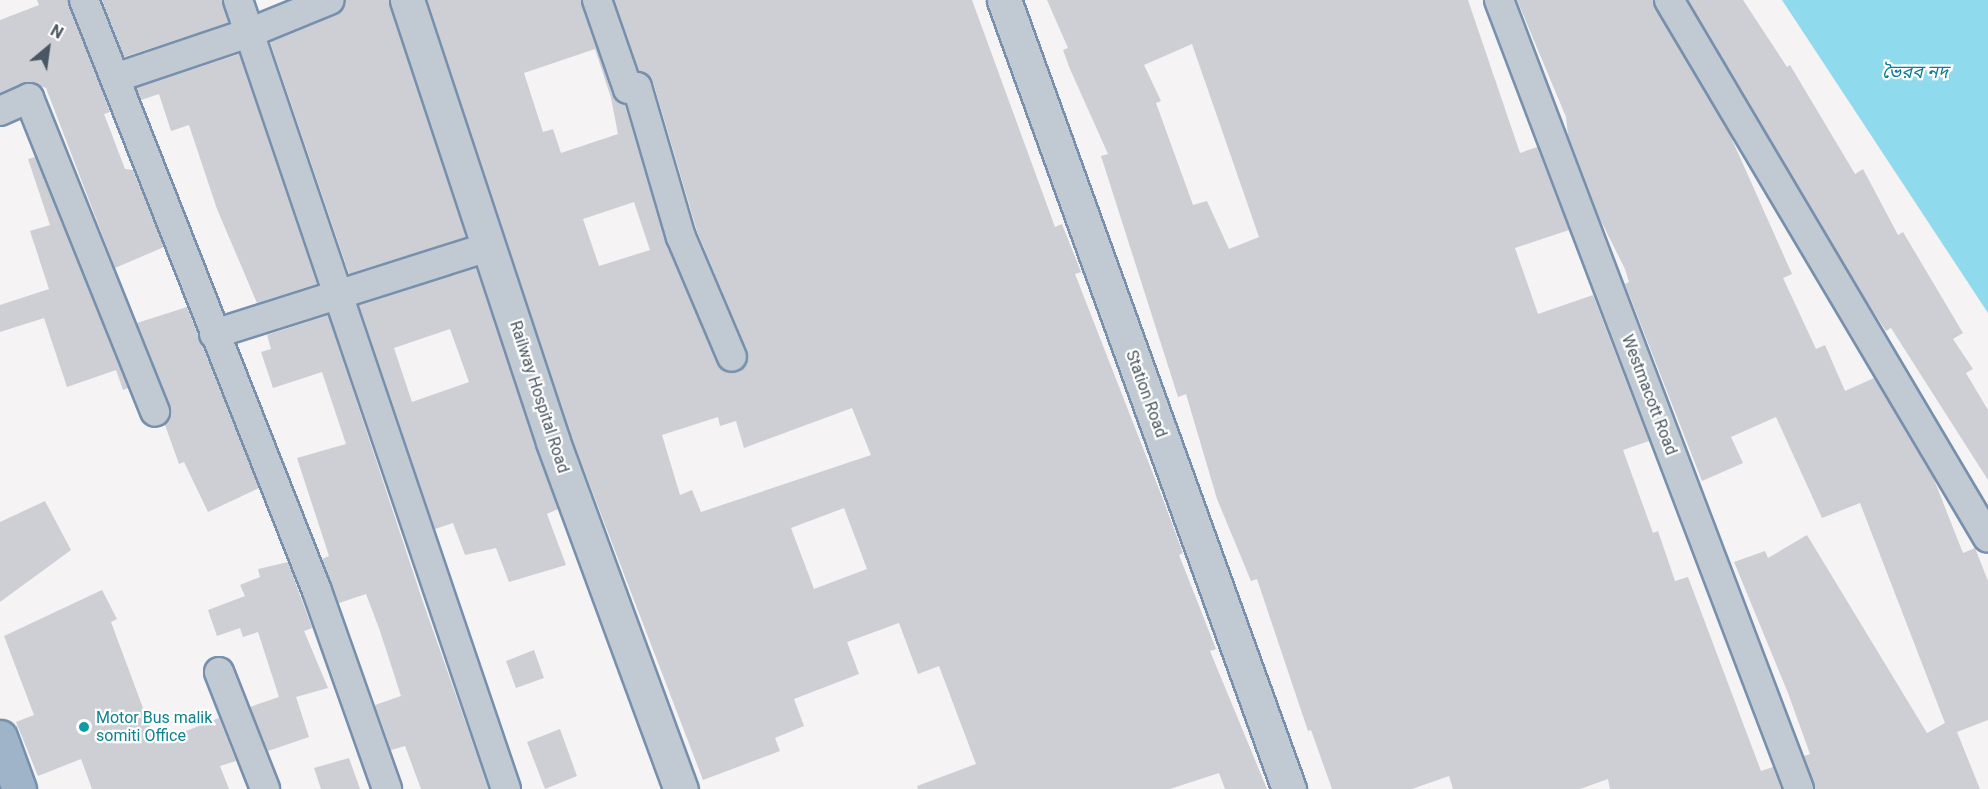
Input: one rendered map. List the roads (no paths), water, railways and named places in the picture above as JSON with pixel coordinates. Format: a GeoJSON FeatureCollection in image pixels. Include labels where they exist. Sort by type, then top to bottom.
{"type":"FeatureCollection","features":[{"type":"Feature","properties":{"kind":"highway"},"geometry":{"type":"LineString","coordinates":[[0,737],[19,789]]}},
{"type":"Feature","properties":{"kind":"street"},"geometry":{"type":"LineString","coordinates":[[84,0],[317,591],[387,789]]}},
{"type":"Feature","properties":{"kind":"street"},"geometry":{"type":"LineString","coordinates":[[238,0],[506,789]]}},
{"type":"Feature","properties":{"kind":"street"},"geometry":{"type":"LineString","coordinates":[[115,78],[249,33],[330,0]]}},
{"type":"Feature","properties":{"kind":"street","name":"Railway Hospital Road"},"geometry":{"type":"LineString","coordinates":[[407,0],[553,441],[681,789]]}},
{"type":"Feature","properties":{"kind":"street"},"geometry":{"type":"LineString","coordinates":[[597,0],[628,89],[637,87],[681,237],[732,357]]}},
{"type":"Feature","properties":{"kind":"street","name":"Station Road"},"geometry":{"type":"LineString","coordinates":[[1004,0],[1289,789]]}},
{"type":"Feature","properties":{"kind":"street","name":"Westmacott Road"},"geometry":{"type":"LineString","coordinates":[[1499,0],[1799,789]]}},
{"type":"Feature","properties":{"kind":"street"},"geometry":{"type":"LineString","coordinates":[[1669,0],[1988,538]]}},
{"type":"Feature","properties":{"kind":"street"},"geometry":{"type":"LineString","coordinates":[[0,111],[30,98],[155,412]]}},
{"type":"Feature","properties":{"kind":"street"},"geometry":{"type":"LineString","coordinates":[[214,334],[489,247]]}},
{"type":"Feature","properties":{"kind":"street"},"geometry":{"type":"LineString","coordinates":[[219,672],[265,789]]}},
{"type":"Feature","properties":{"kind":"water","name":"ভৈরব নদ"},"geometry":{"type":"Polygon","coordinates":[[[1782,0],[1988,0],[1988,313],[1782,0]]]}},
{"type":"Feature","properties":{"kind":"place","name":"Motor Bus malik somiti Office"},"geometry":{"type":"Point","coordinates":[84,727]}}]}
